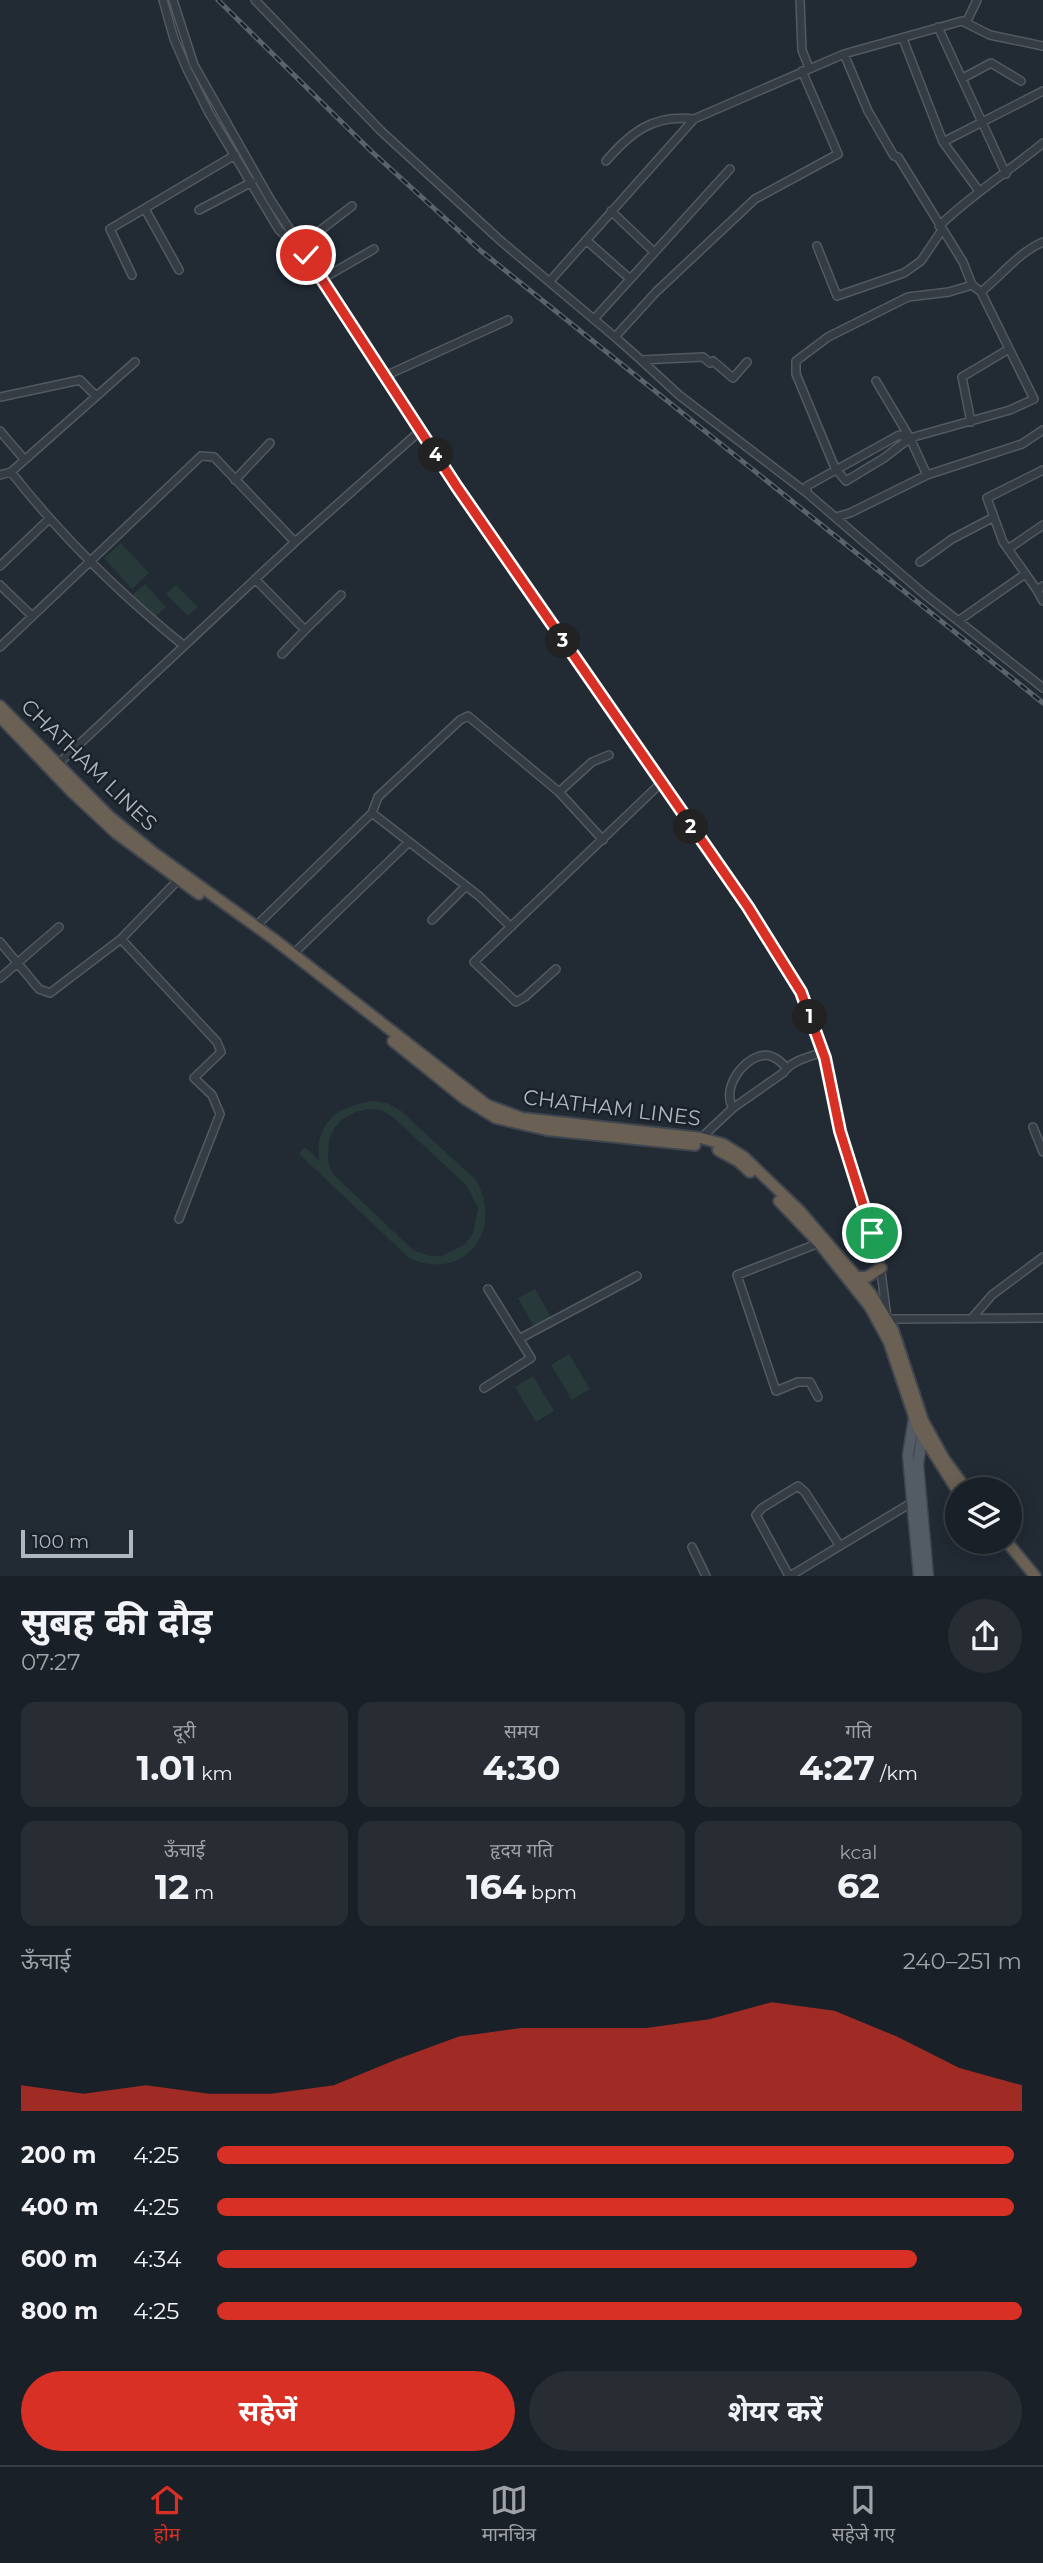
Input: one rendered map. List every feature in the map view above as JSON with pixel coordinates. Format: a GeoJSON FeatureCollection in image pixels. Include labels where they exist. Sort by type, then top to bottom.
{"type":"FeatureCollection","features":[{"type":"Feature","properties":{"kind":"highway","name":"CHATHAM LINES"},"geometry":{"type":"LineString","coordinates":[[0,706],[118,824],[465,1099],[485,1112],[517,1124],[547,1130],[687,1143],[726,1154],[752,1174],[819,1243],[883,1321],[914,1418],[949,1477]]}},
{"type":"Feature","properties":{"kind":"highway","name":"CHATHAM LINES"},"geometry":{"type":"LineString","coordinates":[[0,717],[71,791],[116,833],[178,880],[256,926],[475,1097],[498,1111],[542,1121],[701,1138],[723,1144],[744,1157],[800,1211],[858,1277],[900,1346],[923,1421],[957,1477]]}},
{"type":"Feature","properties":{"kind":"highway"},"geometry":{"type":"LineString","coordinates":[[858,1277],[867,1277],[881,1268]]}},
{"type":"Feature","properties":{"kind":"highway"},"geometry":{"type":"LineString","coordinates":[[1008,1554],[1026,1576]]}},
{"type":"Feature","properties":{"kind":"highway"},"geometry":{"type":"LineString","coordinates":[[1017,1554],[1035,1576]]}},
{"type":"Feature","properties":{"kind":"main road"},"geometry":{"type":"LineString","coordinates":[[914,1418],[908,1455],[919,1576]]}},
{"type":"Feature","properties":{"kind":"main road"},"geometry":{"type":"LineString","coordinates":[[922,1435],[918,1465],[928,1576]]}},
{"type":"Feature","properties":{"kind":"street"},"geometry":{"type":"LineString","coordinates":[[163,0],[174,39],[187,69],[235,155],[279,230],[306,255]]}},
{"type":"Feature","properties":{"kind":"street"},"geometry":{"type":"LineString","coordinates":[[173,0],[194,65],[300,246],[420,431],[748,907],[801,992],[823,1052],[840,1131],[881,1268],[883,1321],[1043,1318]]}},
{"type":"Feature","properties":{"kind":"street"},"geometry":{"type":"LineString","coordinates":[[255,0],[380,131],[502,242],[595,318],[679,395],[807,492],[958,621],[1043,688]]}},
{"type":"Feature","properties":{"kind":"street"},"geometry":{"type":"LineString","coordinates":[[615,337],[656,292],[755,199],[838,154],[805,70],[800,34],[800,0]]}},
{"type":"Feature","properties":{"kind":"street"},"geometry":{"type":"LineString","coordinates":[[967,23],[977,0]]}},
{"type":"Feature","properties":{"kind":"street"},"geometry":{"type":"LineString","coordinates":[[550,281],[694,119],[844,54],[962,21],[990,35],[1043,46]]}},
{"type":"Feature","properties":{"kind":"street"},"geometry":{"type":"LineString","coordinates":[[938,27],[1006,174]]}},
{"type":"Feature","properties":{"kind":"street"},"geometry":{"type":"LineString","coordinates":[[903,39],[943,142],[979,191]]}},
{"type":"Feature","properties":{"kind":"street"},"geometry":{"type":"LineString","coordinates":[[844,54],[868,111],[963,262],[972,285],[981,292],[1034,399]]}},
{"type":"Feature","properties":{"kind":"street"},"geometry":{"type":"LineString","coordinates":[[963,78],[991,63],[1021,81]]}},
{"type":"Feature","properties":{"kind":"street"},"geometry":{"type":"LineString","coordinates":[[943,142],[1043,90]]}},
{"type":"Feature","properties":{"kind":"street"},"geometry":{"type":"LineString","coordinates":[[606,161],[632,133],[673,117],[694,119]]}},
{"type":"Feature","properties":{"kind":"street"},"geometry":{"type":"LineString","coordinates":[[817,246],[837,296],[904,273],[921,261],[940,228],[979,191],[1006,174],[1043,143]]}},
{"type":"Feature","properties":{"kind":"street"},"geometry":{"type":"LineString","coordinates":[[132,275],[110,229],[235,155]]}},
{"type":"Feature","properties":{"kind":"street"},"geometry":{"type":"LineString","coordinates":[[595,318],[730,169]]}},
{"type":"Feature","properties":{"kind":"street"},"geometry":{"type":"LineString","coordinates":[[199,210],[252,182]]}},
{"type":"Feature","properties":{"kind":"street"},"geometry":{"type":"LineString","coordinates":[[300,246],[352,206]]}},
{"type":"Feature","properties":{"kind":"street"},"geometry":{"type":"LineString","coordinates":[[145,209],[179,270]]}},
{"type":"Feature","properties":{"kind":"street"},"geometry":{"type":"LineString","coordinates":[[611,211],[654,252]]}},
{"type":"Feature","properties":{"kind":"street"},"geometry":{"type":"LineString","coordinates":[[586,240],[629,278]]}},
{"type":"Feature","properties":{"kind":"street"},"geometry":{"type":"LineString","coordinates":[[981,292],[1006,272],[1028,248],[1043,242]]}},
{"type":"Feature","properties":{"kind":"street"},"geometry":{"type":"LineString","coordinates":[[321,279],[374,248]]}},
{"type":"Feature","properties":{"kind":"street"},"geometry":{"type":"LineString","coordinates":[[972,285],[949,292],[908,297],[828,337],[796,361],[796,374],[835,468],[846,481],[884,458],[910,438],[1010,411],[1043,396]]}},
{"type":"Feature","properties":{"kind":"street"},"geometry":{"type":"LineString","coordinates":[[385,376],[508,320]]}},
{"type":"Feature","properties":{"kind":"street"},"geometry":{"type":"LineString","coordinates":[[971,422],[962,377],[1009,349]]}},
{"type":"Feature","properties":{"kind":"street"},"geometry":{"type":"LineString","coordinates":[[641,360],[703,356],[733,377],[747,362]]}},
{"type":"Feature","properties":{"kind":"street"},"geometry":{"type":"LineString","coordinates":[[0,475],[10,472],[135,362]]}},
{"type":"Feature","properties":{"kind":"street"},"geometry":{"type":"LineString","coordinates":[[0,397],[80,380],[96,396]]}},
{"type":"Feature","properties":{"kind":"street"},"geometry":{"type":"LineString","coordinates":[[876,381],[910,438],[927,475]]}},
{"type":"Feature","properties":{"kind":"street"},"geometry":{"type":"LineString","coordinates":[[836,517],[850,513],[927,475],[1022,444],[1043,429]]}},
{"type":"Feature","properties":{"kind":"street"},"geometry":{"type":"LineString","coordinates":[[0,431],[24,459]]}},
{"type":"Feature","properties":{"kind":"street"},"geometry":{"type":"LineString","coordinates":[[57,765],[183,645],[420,431]]}},
{"type":"Feature","properties":{"kind":"street"},"geometry":{"type":"LineString","coordinates":[[807,492],[807,486],[835,468],[899,435],[910,438]]}},
{"type":"Feature","properties":{"kind":"street"},"geometry":{"type":"LineString","coordinates":[[235,480],[270,443]]}},
{"type":"Feature","properties":{"kind":"street"},"geometry":{"type":"LineString","coordinates":[[0,646],[201,456],[214,457],[295,542]]}},
{"type":"Feature","properties":{"kind":"street"},"geometry":{"type":"LineString","coordinates":[[1043,470],[987,498],[1003,542],[1025,574],[1040,588],[1043,601]]}},
{"type":"Feature","properties":{"kind":"street"},"geometry":{"type":"LineString","coordinates":[[10,472],[48,520],[60,529],[89,562],[130,602],[183,645]]}},
{"type":"Feature","properties":{"kind":"street"},"geometry":{"type":"LineString","coordinates":[[920,562],[952,539],[994,517]]}},
{"type":"Feature","properties":{"kind":"street"},"geometry":{"type":"LineString","coordinates":[[0,566],[48,520]]}},
{"type":"Feature","properties":{"kind":"street"},"geometry":{"type":"LineString","coordinates":[[1008,549],[1043,525]]}},
{"type":"Feature","properties":{"kind":"street"},"geometry":{"type":"LineString","coordinates":[[958,621],[1025,574]]}},
{"type":"Feature","properties":{"kind":"street"},"geometry":{"type":"LineString","coordinates":[[255,579],[304,630]]}},
{"type":"Feature","properties":{"kind":"street"},"geometry":{"type":"LineString","coordinates":[[0,585],[32,616]]}},
{"type":"Feature","properties":{"kind":"street"},"geometry":{"type":"LineString","coordinates":[[282,654],[341,595]]}},
{"type":"Feature","properties":{"kind":"street"},"geometry":{"type":"LineString","coordinates":[[256,926],[372,813],[378,797],[460,720],[468,716],[559,792],[603,840]]}},
{"type":"Feature","properties":{"kind":"street"},"geometry":{"type":"LineString","coordinates":[[559,792],[592,762],[610,755]]}},
{"type":"Feature","properties":{"kind":"street"},"geometry":{"type":"LineString","coordinates":[[556,969],[519,1002],[509,996],[474,962],[661,783]]}},
{"type":"Feature","properties":{"kind":"street"},"geometry":{"type":"LineString","coordinates":[[372,813],[479,896],[511,927]]}},
{"type":"Feature","properties":{"kind":"street"},"geometry":{"type":"LineString","coordinates":[[293,954],[409,842]]}},
{"type":"Feature","properties":{"kind":"street"},"geometry":{"type":"LineString","coordinates":[[0,942],[39,989],[50,993],[121,939],[178,880]]}},
{"type":"Feature","properties":{"kind":"street"},"geometry":{"type":"LineString","coordinates":[[432,920],[465,887]]}},
{"type":"Feature","properties":{"kind":"street"},"geometry":{"type":"LineString","coordinates":[[0,978],[59,927]]}},
{"type":"Feature","properties":{"kind":"street"},"geometry":{"type":"LineString","coordinates":[[121,939],[217,1042],[221,1052],[194,1077],[212,1095],[220,1114],[179,1219]]}},
{"type":"Feature","properties":{"kind":"street"},"geometry":{"type":"LineString","coordinates":[[701,1138],[733,1108],[783,1073],[786,1068],[800,1059],[823,1052]]}},
{"type":"Feature","properties":{"kind":"street"},"geometry":{"type":"LineString","coordinates":[[733,1108],[729,1101],[731,1082],[744,1066],[762,1055],[774,1057],[786,1068]]}},
{"type":"Feature","properties":{"kind":"street"},"geometry":{"type":"LineString","coordinates":[[1033,1127],[1043,1152]]}},
{"type":"Feature","properties":{"kind":"street"},"geometry":{"type":"LineString","coordinates":[[818,1397],[810,1382],[798,1382],[776,1391],[737,1275],[819,1243]]}},
{"type":"Feature","properties":{"kind":"street"},"geometry":{"type":"LineString","coordinates":[[972,1318],[992,1295],[1043,1257]]}},
{"type":"Feature","properties":{"kind":"street"},"geometry":{"type":"LineString","coordinates":[[519,1339],[637,1276]]}},
{"type":"Feature","properties":{"kind":"street"},"geometry":{"type":"LineString","coordinates":[[484,1388],[531,1358],[488,1289]]}},
{"type":"Feature","properties":{"kind":"street"},"geometry":{"type":"LineString","coordinates":[[840,1546],[805,1492],[798,1486],[762,1508],[757,1516],[790,1576],[840,1546],[911,1503]]}},
{"type":"Feature","properties":{"kind":"street"},"geometry":{"type":"LineString","coordinates":[[692,1547],[706,1576]]}},
{"type":"Feature","properties":{"kind":"shaded area"},"geometry":{"type":"Polygon","coordinates":[[[121,543],[149,573],[132,589],[104,558],[121,543]]]}},
{"type":"Feature","properties":{"kind":"shaded area"},"geometry":{"type":"Polygon","coordinates":[[[145,584],[166,607],[153,619],[131,596],[145,584]]]}},
{"type":"Feature","properties":{"kind":"shaded area"},"geometry":{"type":"Polygon","coordinates":[[[176,585],[198,607],[188,616],[166,594],[176,585]]]}},
{"type":"Feature","properties":{"kind":"shaded area"},"geometry":{"type":"Polygon","coordinates":[[[372,1101],[387,1103],[401,1111],[476,1180],[484,1199],[482,1234],[474,1248],[462,1258],[446,1264],[429,1264],[409,1258],[299,1154],[305,1147],[319,1160],[321,1135],[325,1126],[339,1112],[372,1101]],[[381,1110],[356,1112],[335,1127],[329,1139],[328,1161],[332,1173],[413,1250],[430,1256],[442,1256],[464,1245],[473,1233],[478,1208],[467,1186],[394,1118],[381,1110]]]}},
{"type":"Feature","properties":{"kind":"shaded area"},"geometry":{"type":"Polygon","coordinates":[[[535,1289],[551,1317],[534,1327],[518,1298],[535,1289]]]}},
{"type":"Feature","properties":{"kind":"shaded area"},"geometry":{"type":"Polygon","coordinates":[[[569,1354],[590,1389],[572,1400],[551,1365],[569,1354]]]}},
{"type":"Feature","properties":{"kind":"shaded area"},"geometry":{"type":"Polygon","coordinates":[[[533,1376],[554,1411],[536,1422],[515,1387],[533,1376]]]}},
{"type":"Feature","properties":{"kind":"railway"},"geometry":{"type":"LineString","coordinates":[[218,0],[371,151],[481,251],[1043,703]]}},
{"type":"Feature","properties":{"kind":"route"},"geometry":{"type":"LineString","coordinates":[[306,255],[457,487],[748,907],[801,992],[825,1058],[840,1131],[872,1233]]}}]}
